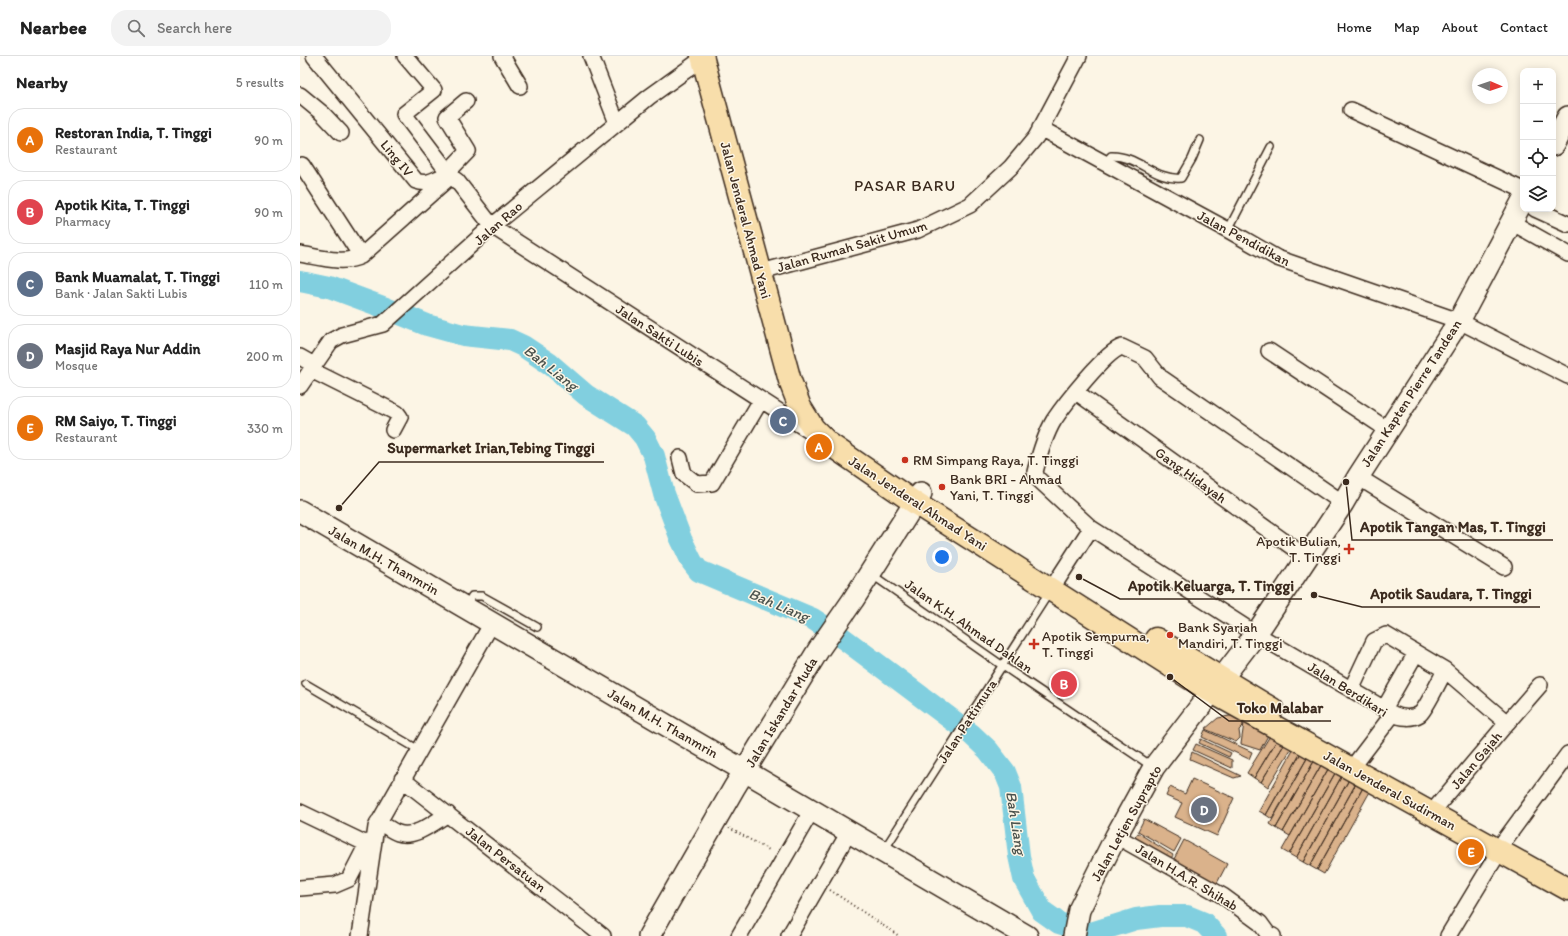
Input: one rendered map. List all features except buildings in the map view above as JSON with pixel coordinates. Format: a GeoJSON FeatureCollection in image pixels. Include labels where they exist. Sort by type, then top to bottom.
{"type":"FeatureCollection","features":[{"type":"Feature","properties":{"kind":"main road","name":"Jalan Jenderal Ahmad Yani"},"geometry":{"type":"LineString","coordinates":[[706,56],[765,271],[790,381],[800,407],[813,428],[828,443],[1217,686]]}},
{"type":"Feature","properties":{"kind":"main road","name":"Jalan Jenderal Ahmad Yani"},"geometry":{"type":"LineString","coordinates":[[765,271],[811,397],[823,417],[832,428],[918,498]]}},
{"type":"Feature","properties":{"kind":"main road","name":"Jalan Jenderal Sudirman"},"geometry":{"type":"LineString","coordinates":[[1217,686],[1358,760],[1438,805],[1568,889]]}},
{"type":"Feature","properties":{"kind":"main road","name":"Jalan Jenderal Sudirman"},"geometry":{"type":"LineString","coordinates":[[1217,686],[1502,846],[1568,876]]}},
{"type":"Feature","properties":{"kind":"street","name":"Ling IV"},"geometry":{"type":"LineString","coordinates":[[314,56],[416,181],[430,183],[448,174]]}},
{"type":"Feature","properties":{"kind":"street"},"geometry":{"type":"LineString","coordinates":[[405,56],[434,90],[404,114],[448,174],[457,181],[492,226]]}},
{"type":"Feature","properties":{"kind":"street"},"geometry":{"type":"LineString","coordinates":[[502,56],[520,86]]}},
{"type":"Feature","properties":{"kind":"street"},"geometry":{"type":"LineString","coordinates":[[591,56],[617,123]]}},
{"type":"Feature","properties":{"kind":"street","name":"Jalan Rao"},"geometry":{"type":"LineString","coordinates":[[300,386],[331,341],[342,334],[383,324],[492,226],[617,123],[706,56]]}},
{"type":"Feature","properties":{"kind":"street","name":"Jalan Rumah Sakit Umum"},"geometry":{"type":"LineString","coordinates":[[765,271],[918,230],[970,205],[1011,167],[1040,128],[1079,56]]}},
{"type":"Feature","properties":{"kind":"street"},"geometry":{"type":"LineString","coordinates":[[300,95],[323,114],[341,133]]}},
{"type":"Feature","properties":{"kind":"street"},"geometry":{"type":"LineString","coordinates":[[300,254],[345,261],[353,260],[361,256],[448,174],[468,151],[447,116],[466,101]]}},
{"type":"Feature","properties":{"kind":"street"},"geometry":{"type":"LineString","coordinates":[[1351,110],[1520,198]]}},
{"type":"Feature","properties":{"kind":"street"},"geometry":{"type":"LineString","coordinates":[[1556,140],[1568,117]]}},
{"type":"Feature","properties":{"kind":"street","name":"Jalan Pendidikan"},"geometry":{"type":"LineString","coordinates":[[1040,128],[1277,258],[1459,321],[1568,376]]}},
{"type":"Feature","properties":{"kind":"street"},"geometry":{"type":"LineString","coordinates":[[302,165],[361,256]]}},
{"type":"Feature","properties":{"kind":"street","name":"Jalan Kapten Pierre Tandean"},"geometry":{"type":"LineString","coordinates":[[1217,686],[1256,634],[1343,503],[1358,476],[1459,321],[1511,222],[1520,208]]}},
{"type":"Feature","properties":{"kind":"street"},"geometry":{"type":"LineString","coordinates":[[1546,212],[1568,224]]}},
{"type":"Feature","properties":{"kind":"street"},"geometry":{"type":"LineString","coordinates":[[1511,222],[1568,254]]}},
{"type":"Feature","properties":{"kind":"street","name":"Jalan Sakti Lubis"},"geometry":{"type":"LineString","coordinates":[[492,226],[828,443]]}},
{"type":"Feature","properties":{"kind":"street"},"geometry":{"type":"LineString","coordinates":[[1256,634],[1091,528],[1037,478],[1035,472],[1054,421],[1076,392],[1109,355],[1122,347],[1145,358],[1160,377],[1343,503]]}},
{"type":"Feature","properties":{"kind":"street"},"geometry":{"type":"LineString","coordinates":[[1269,351],[1388,430]]}},
{"type":"Feature","properties":{"kind":"street"},"geometry":{"type":"LineString","coordinates":[[300,357],[312,367],[397,413],[400,417],[393,430]]}},
{"type":"Feature","properties":{"kind":"street","name":"Gang Hidayah"},"geometry":{"type":"LineString","coordinates":[[1076,392],[1306,557]]}},
{"type":"Feature","properties":{"kind":"street"},"geometry":{"type":"LineString","coordinates":[[680,458],[684,474],[697,484],[712,483],[761,400]]}},
{"type":"Feature","properties":{"kind":"street"},"geometry":{"type":"LineString","coordinates":[[1358,476],[1504,567]]}},
{"type":"Feature","properties":{"kind":"street","name":"Jalan Iskandar Muda"},"geometry":{"type":"LineString","coordinates":[[649,936],[715,820],[819,649],[853,600],[869,572],[918,498]]}},
{"type":"Feature","properties":{"kind":"street","name":"Jalan M.H. Thanmrin"},"geometry":{"type":"LineString","coordinates":[[300,511],[1027,936]]}},
{"type":"Feature","properties":{"kind":"street","name":"Jalan Pattimura"},"geometry":{"type":"LineString","coordinates":[[1054,584],[1091,528]]}},
{"type":"Feature","properties":{"kind":"street"},"geometry":{"type":"LineString","coordinates":[[360,936],[370,845],[377,824],[405,781],[419,750],[492,623]]}},
{"type":"Feature","properties":{"kind":"street","name":"Jalan Berdikari"},"geometry":{"type":"LineString","coordinates":[[1256,634],[1388,712],[1358,760]]}},
{"type":"Feature","properties":{"kind":"street","name":"Jalan Gajah"},"geometry":{"type":"LineString","coordinates":[[1351,690],[1374,641],[1386,635],[1445,670],[1507,723],[1438,805]]}},
{"type":"Feature","properties":{"kind":"street"},"geometry":{"type":"LineString","coordinates":[[1416,653],[1388,712],[1400,718],[1412,717],[1421,713],[1445,670]]}},
{"type":"Feature","properties":{"kind":"street"},"geometry":{"type":"LineString","coordinates":[[1507,723],[1540,685]]}},
{"type":"Feature","properties":{"kind":"street","name":"Jalan Letjen Suprapto"},"geometry":{"type":"LineString","coordinates":[[1074,936],[1079,910],[1116,836],[1154,767],[1217,686]]}},
{"type":"Feature","properties":{"kind":"street"},"geometry":{"type":"LineString","coordinates":[[1448,936],[1502,846],[1568,754]]}},
{"type":"Feature","properties":{"kind":"street","name":"Jalan Persatuan"},"geometry":{"type":"LineString","coordinates":[[405,781],[603,936]]}},
{"type":"Feature","properties":{"kind":"street"},"geometry":{"type":"LineString","coordinates":[[739,936],[812,810]]}},
{"type":"Feature","properties":{"kind":"street"},"geometry":{"type":"LineString","coordinates":[[300,812],[370,845]]}},
{"type":"Feature","properties":{"kind":"street"},"geometry":{"type":"LineString","coordinates":[[377,824],[398,833],[407,834],[419,830],[448,814]]}},
{"type":"Feature","properties":{"kind":"street"},"geometry":{"type":"LineString","coordinates":[[789,936],[849,832]]}},
{"type":"Feature","properties":{"kind":"street","name":"Jalan H.A.R. Shihab"},"geometry":{"type":"LineString","coordinates":[[1116,836],[1223,896],[1260,923],[1270,935]]}},
{"type":"Feature","properties":{"kind":"street"},"geometry":{"type":"LineString","coordinates":[[300,888],[336,885],[349,879],[370,845]]}},
{"type":"Feature","properties":{"kind":"lane"},"geometry":{"type":"LineString","coordinates":[[1104,164],[1111,156],[1121,156],[1170,179],[1182,178],[1200,140]]}},
{"type":"Feature","properties":{"kind":"lane"},"geometry":{"type":"LineString","coordinates":[[1228,230],[1271,147]]}},
{"type":"Feature","properties":{"kind":"lane","name":"Jalan K.H. Ahmad Dahlan"},"geometry":{"type":"LineString","coordinates":[[869,572],[1003,666],[1154,767]]}},
{"type":"Feature","properties":{"kind":"lane","name":"Jalan Pattimura"},"geometry":{"type":"LineString","coordinates":[[883,852],[1054,584]]}},
{"type":"Feature","properties":{"kind":"lane"},"geometry":{"type":"LineString","coordinates":[[465,608],[472,596],[482,596],[537,627]]}},
{"type":"Feature","properties":{"kind":"lane"},"geometry":{"type":"LineString","coordinates":[[306,684],[419,750]]}},
{"type":"Feature","properties":{"kind":"path"},"geometry":{"type":"LineString","coordinates":[[715,820],[772,852]]}},
{"type":"Feature","properties":{"kind":"path"},"geometry":{"type":"LineString","coordinates":[[819,883],[899,936]]}},
{"type":"Feature","properties":{"kind":"waterway","name":"Bah Liang"},"geometry":{"type":"LineString","coordinates":[[300,281],[329,287],[427,325],[463,335],[510,340],[523,346],[550,364],[586,395],[635,426],[645,438],[654,456],[664,494],[681,539],[692,562],[699,571],[813,619],[844,639],[883,668],[971,734],[988,750],[1005,772],[1011,787],[1019,856],[1024,879],[1042,911],[1059,923],[1091,933],[1136,919],[1160,916],[1187,916],[1204,923],[1216,936]]}},
{"type":"Feature","properties":{"kind":"place","name":"Bank Muamalat, T. Tinggi"},"geometry":{"type":"Point","coordinates":[783,421]}},
{"type":"Feature","properties":{"kind":"place","name":"Restoran India, T. Tinggi"},"geometry":{"type":"Point","coordinates":[819,447]}},
{"type":"Feature","properties":{"kind":"place","name":"RM Simpang Raya, T. Tinggi"},"geometry":{"type":"Point","coordinates":[905,460]}},
{"type":"Feature","properties":{"kind":"place","name":"Apotik Tangan Mas, T. Tinggi"},"geometry":{"type":"Point","coordinates":[1346,482]}},
{"type":"Feature","properties":{"kind":"place","name":"Bank BRI - Ahmad Yani, T. Tinggi"},"geometry":{"type":"Point","coordinates":[942,487]}},
{"type":"Feature","properties":{"kind":"place","name":"Supermarket Irian,Tebing Tinggi"},"geometry":{"type":"Point","coordinates":[339,508]}},
{"type":"Feature","properties":{"kind":"place","name":"Apotik Bulian, T. Tinggi"},"geometry":{"type":"Point","coordinates":[1349,549]}},
{"type":"Feature","properties":{"kind":"place","name":"Apotik Keluarga, T. Tinggi"},"geometry":{"type":"Point","coordinates":[1079,577]}},
{"type":"Feature","properties":{"kind":"place","name":"Apotik Saudara, T. Tinggi"},"geometry":{"type":"Point","coordinates":[1314,595]}},
{"type":"Feature","properties":{"kind":"place","name":"Bank Syariah Mandiri, T. Tinggi"},"geometry":{"type":"Point","coordinates":[1170,635]}},
{"type":"Feature","properties":{"kind":"place","name":"Apotik Sempurna, T. Tinggi"},"geometry":{"type":"Point","coordinates":[1034,644]}},
{"type":"Feature","properties":{"kind":"place","name":"Toko Malabar"},"geometry":{"type":"Point","coordinates":[1170,677]}},
{"type":"Feature","properties":{"kind":"place","name":"Apotik Kita, T. Tinggi"},"geometry":{"type":"Point","coordinates":[1064,684]}},
{"type":"Feature","properties":{"kind":"place","name":"Masjid Raya Nur Addin"},"geometry":{"type":"Point","coordinates":[1204,810]}},
{"type":"Feature","properties":{"kind":"place","name":"RM Saiyo, T. Tinggi"},"geometry":{"type":"Point","coordinates":[1471,852]}},
{"type":"Feature","properties":{"kind":"district","name":"PASAR BARU"},"geometry":{"type":"Point","coordinates":[905,185]}}]}
